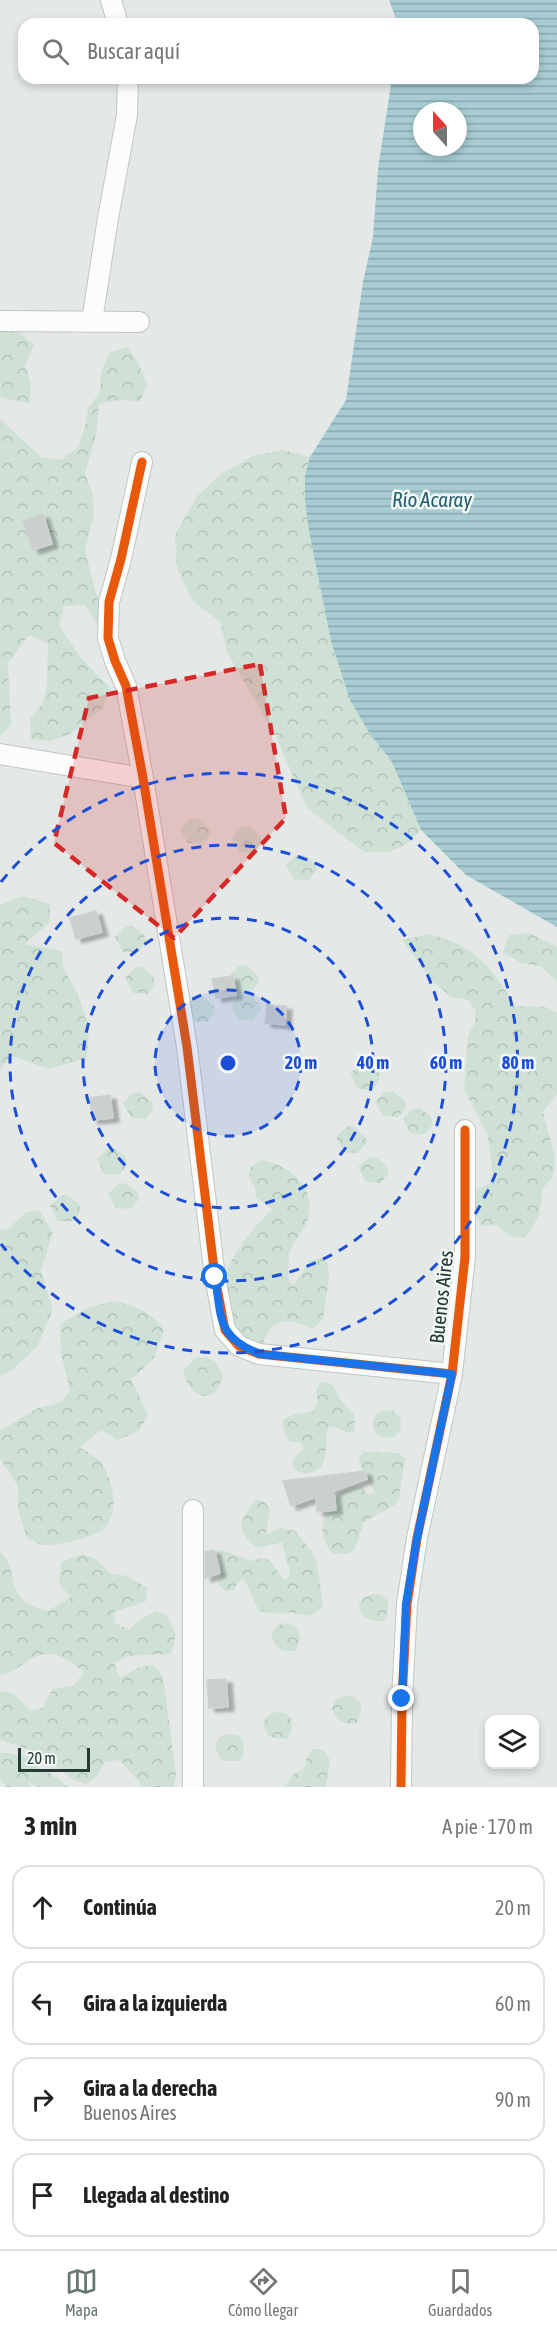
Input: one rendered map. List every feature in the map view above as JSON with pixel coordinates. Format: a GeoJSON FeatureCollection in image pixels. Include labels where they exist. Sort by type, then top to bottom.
{"type":"FeatureCollection","features":[{"type":"Feature","properties":{"kind":"street"},"geometry":{"type":"LineString","coordinates":[[111,0],[116,18]]}},
{"type":"Feature","properties":{"kind":"street"},"geometry":{"type":"LineString","coordinates":[[93,321],[108,218],[127,115],[128,84]]}},
{"type":"Feature","properties":{"kind":"street"},"geometry":{"type":"LineString","coordinates":[[0,321],[139,322]]}},
{"type":"Feature","properties":{"kind":"street"},"geometry":{"type":"LineString","coordinates":[[142,462],[121,559],[109,602],[108,638],[126,686],[143,778],[187,1047],[215,1277],[225,1330],[239,1346],[260,1354],[452,1374]]}},
{"type":"Feature","properties":{"kind":"street"},"geometry":{"type":"LineString","coordinates":[[0,754],[143,778]]}},
{"type":"Feature","properties":{"kind":"street","name":"Buenos Aires"},"geometry":{"type":"LineString","coordinates":[[401,1787],[406,1604],[417,1538],[452,1374],[465,1257],[465,1130]]}},
{"type":"Feature","properties":{"kind":"street"},"geometry":{"type":"LineString","coordinates":[[193,1510],[193,1787]]}},
{"type":"Feature","properties":{"kind":"highlighted area"},"geometry":{"type":"Polygon","coordinates":[[[260,664],[286,818],[174,938],[54,843],[89,698],[260,664]]]}},
{"type":"Feature","properties":{"kind":"green space"},"geometry":{"type":"Polygon","coordinates":[[[18,331],[34,345],[25,366],[31,384],[30,404],[0,397],[0,332],[18,331]]]}},
{"type":"Feature","properties":{"kind":"green space"},"geometry":{"type":"Polygon","coordinates":[[[127,347],[139,364],[147,384],[140,402],[120,400],[99,404],[96,435],[85,474],[92,492],[94,513],[85,551],[95,590],[115,640],[104,640],[85,605],[64,606],[59,625],[81,658],[110,688],[103,708],[70,734],[51,741],[31,739],[30,719],[43,703],[47,684],[48,643],[29,635],[8,663],[11,725],[0,736],[0,419],[41,457],[61,460],[78,447],[85,427],[88,408],[100,392],[101,372],[109,353],[127,347]]]}},
{"type":"Feature","properties":{"kind":"green space"},"geometry":{"type":"Polygon","coordinates":[[[283,450],[310,457],[305,476],[305,501],[331,641],[370,734],[392,762],[421,830],[404,846],[388,852],[364,852],[307,808],[276,737],[228,654],[220,622],[192,600],[177,568],[175,535],[198,495],[221,474],[253,456],[283,450]]]}},
{"type":"Feature","properties":{"kind":"green space"},"geometry":{"type":"Polygon","coordinates":[[[197,818],[209,827],[211,834],[203,844],[188,843],[180,829],[190,819],[197,818]]]}},
{"type":"Feature","properties":{"kind":"green space"},"geometry":{"type":"Polygon","coordinates":[[[249,826],[260,836],[262,842],[254,853],[240,852],[232,837],[242,827],[249,826]]]}},
{"type":"Feature","properties":{"kind":"green space"},"geometry":{"type":"Polygon","coordinates":[[[304,854],[315,864],[317,870],[309,880],[294,880],[286,865],[297,855],[304,854]]]}},
{"type":"Feature","properties":{"kind":"green space"},"geometry":{"type":"Polygon","coordinates":[[[23,896],[50,904],[50,922],[25,944],[62,951],[63,968],[78,994],[89,1028],[87,1058],[49,1069],[12,1056],[0,1069],[0,905],[23,896]]]}},
{"type":"Feature","properties":{"kind":"green space"},"geometry":{"type":"Polygon","coordinates":[[[132,926],[144,935],[146,942],[138,952],[123,952],[115,937],[125,927],[132,926]]]}},
{"type":"Feature","properties":{"kind":"green space"},"geometry":{"type":"Polygon","coordinates":[[[529,933],[557,947],[557,981],[540,966],[521,963],[503,952],[509,935],[529,933]]]}},
{"type":"Feature","properties":{"kind":"green space"},"geometry":{"type":"Polygon","coordinates":[[[428,934],[446,939],[471,952],[496,977],[514,1006],[546,1007],[557,1013],[557,1095],[543,1112],[555,1158],[553,1177],[543,1188],[539,1216],[525,1238],[509,1236],[497,1225],[482,1226],[473,1212],[472,1192],[494,1181],[487,1133],[464,1090],[468,1036],[475,1022],[476,1011],[468,1000],[451,997],[430,978],[402,940],[428,934]]]}},
{"type":"Feature","properties":{"kind":"green space"},"geometry":{"type":"Polygon","coordinates":[[[246,965],[257,975],[259,982],[251,992],[236,991],[229,976],[239,966],[246,965]]]}},
{"type":"Feature","properties":{"kind":"green space"},"geometry":{"type":"Polygon","coordinates":[[[142,967],[153,976],[155,983],[148,994],[133,993],[125,978],[135,968],[142,967]]]}},
{"type":"Feature","properties":{"kind":"green space"},"geometry":{"type":"Polygon","coordinates":[[[248,994],[259,1003],[261,1010],[253,1020],[239,1020],[231,1005],[241,995],[248,994]]]}},
{"type":"Feature","properties":{"kind":"green space"},"geometry":{"type":"Polygon","coordinates":[[[202,996],[213,1005],[215,1012],[208,1022],[192,1022],[185,1007],[195,997],[202,996]]]}},
{"type":"Feature","properties":{"kind":"green space"},"geometry":{"type":"Polygon","coordinates":[[[367,1063],[379,1073],[380,1079],[373,1090],[358,1089],[350,1074],[360,1064],[367,1063]]]}},
{"type":"Feature","properties":{"kind":"green space"},"geometry":{"type":"Polygon","coordinates":[[[393,1091],[404,1100],[406,1107],[398,1117],[383,1116],[375,1102],[385,1092],[393,1091]]]}},
{"type":"Feature","properties":{"kind":"green space"},"geometry":{"type":"Polygon","coordinates":[[[140,1092],[152,1102],[153,1108],[146,1119],[131,1118],[123,1103],[133,1093],[140,1092]]]}},
{"type":"Feature","properties":{"kind":"green space"},"geometry":{"type":"Polygon","coordinates":[[[420,1108],[431,1117],[433,1124],[425,1134],[410,1133],[403,1119],[413,1109],[420,1108]]]}},
{"type":"Feature","properties":{"kind":"green space"},"geometry":{"type":"Polygon","coordinates":[[[353,1126],[365,1136],[367,1142],[359,1153],[344,1152],[336,1137],[346,1127],[353,1126]]]}},
{"type":"Feature","properties":{"kind":"green space"},"geometry":{"type":"Polygon","coordinates":[[[114,1148],[126,1157],[127,1164],[120,1175],[104,1174],[97,1159],[107,1149],[114,1148]]]}},
{"type":"Feature","properties":{"kind":"green space"},"geometry":{"type":"Polygon","coordinates":[[[376,1157],[387,1166],[389,1172],[381,1183],[366,1182],[358,1167],[369,1158],[376,1157]]]}},
{"type":"Feature","properties":{"kind":"green space"},"geometry":{"type":"Polygon","coordinates":[[[261,1160],[282,1167],[291,1173],[305,1188],[309,1198],[307,1221],[290,1253],[289,1281],[294,1285],[309,1261],[321,1258],[327,1263],[329,1278],[323,1319],[313,1329],[295,1323],[281,1322],[270,1330],[262,1348],[236,1348],[223,1283],[229,1265],[242,1244],[272,1210],[256,1197],[255,1187],[248,1176],[251,1167],[261,1160]]]}},
{"type":"Feature","properties":{"kind":"green space"},"geometry":{"type":"Polygon","coordinates":[[[125,1183],[137,1192],[139,1199],[131,1209],[116,1208],[108,1194],[118,1184],[125,1183]]]}},
{"type":"Feature","properties":{"kind":"green space"},"geometry":{"type":"Polygon","coordinates":[[[67,1195],[79,1204],[81,1211],[73,1221],[58,1221],[50,1206],[60,1196],[67,1195]]]}},
{"type":"Feature","properties":{"kind":"green space"},"geometry":{"type":"Polygon","coordinates":[[[39,1210],[53,1232],[41,1271],[53,1310],[37,1347],[12,1370],[0,1376],[0,1230],[8,1229],[26,1212],[39,1210]]]}},
{"type":"Feature","properties":{"kind":"green space"},"geometry":{"type":"Polygon","coordinates":[[[112,1301],[148,1313],[164,1330],[153,1360],[131,1379],[148,1415],[139,1431],[117,1440],[101,1430],[80,1447],[100,1461],[106,1471],[113,1498],[112,1515],[108,1523],[102,1530],[83,1539],[57,1544],[40,1544],[27,1538],[18,1510],[18,1486],[0,1459],[0,1431],[38,1408],[60,1403],[70,1391],[61,1354],[60,1324],[87,1308],[112,1301]]]}},
{"type":"Feature","properties":{"kind":"green space"},"geometry":{"type":"Polygon","coordinates":[[[207,1357],[215,1362],[223,1375],[215,1392],[203,1396],[191,1388],[183,1371],[195,1358],[207,1357]]]}},
{"type":"Feature","properties":{"kind":"green space"},"geometry":{"type":"Polygon","coordinates":[[[320,1382],[330,1383],[352,1412],[355,1419],[354,1431],[347,1433],[334,1426],[328,1428],[323,1462],[315,1471],[303,1473],[292,1465],[294,1458],[304,1449],[301,1443],[289,1441],[284,1431],[283,1420],[293,1414],[312,1412],[318,1402],[316,1391],[320,1382]]]}},
{"type":"Feature","properties":{"kind":"green space"},"geometry":{"type":"Polygon","coordinates":[[[387,1410],[397,1414],[401,1424],[397,1434],[387,1438],[377,1434],[373,1424],[377,1414],[387,1410]]]}},
{"type":"Feature","properties":{"kind":"green space"},"geometry":{"type":"Polygon","coordinates":[[[364,1452],[399,1453],[405,1459],[400,1496],[395,1505],[364,1522],[355,1549],[348,1554],[333,1554],[325,1542],[323,1523],[335,1500],[345,1490],[356,1488],[362,1487],[368,1495],[375,1493],[361,1468],[359,1457],[364,1452]]]}},
{"type":"Feature","properties":{"kind":"green space"},"geometry":{"type":"Polygon","coordinates":[[[255,1500],[263,1501],[270,1508],[266,1534],[280,1528],[295,1531],[313,1553],[317,1563],[323,1605],[316,1613],[308,1616],[292,1612],[280,1614],[259,1611],[244,1578],[239,1581],[234,1590],[225,1591],[218,1584],[221,1561],[214,1550],[225,1551],[251,1561],[262,1558],[269,1560],[285,1581],[290,1574],[282,1542],[257,1548],[242,1531],[245,1514],[255,1500]]]}},
{"type":"Feature","properties":{"kind":"green space"},"geometry":{"type":"Polygon","coordinates":[[[0,1551],[9,1563],[18,1593],[24,1601],[34,1606],[48,1611],[71,1597],[59,1584],[61,1562],[82,1554],[96,1559],[109,1573],[127,1576],[147,1588],[146,1601],[114,1612],[115,1623],[130,1630],[139,1620],[156,1611],[167,1615],[176,1635],[171,1654],[128,1656],[114,1663],[120,1678],[140,1667],[154,1665],[163,1677],[176,1775],[174,1787],[140,1787],[139,1782],[120,1760],[105,1762],[96,1777],[87,1784],[74,1780],[37,1752],[0,1740],[0,1691],[13,1693],[30,1711],[42,1708],[53,1689],[74,1685],[84,1672],[70,1661],[48,1654],[33,1658],[13,1671],[0,1675],[0,1551]]]}},
{"type":"Feature","properties":{"kind":"green space"},"geometry":{"type":"Polygon","coordinates":[[[373,1594],[381,1595],[388,1601],[384,1621],[368,1619],[360,1611],[361,1601],[373,1594]]]}},
{"type":"Feature","properties":{"kind":"green space"},"geometry":{"type":"Polygon","coordinates":[[[285,1623],[293,1625],[299,1631],[300,1639],[296,1651],[280,1649],[271,1636],[276,1627],[285,1623]]]}},
{"type":"Feature","properties":{"kind":"green space"},"geometry":{"type":"Polygon","coordinates":[[[346,1696],[355,1697],[361,1703],[357,1723],[341,1722],[332,1708],[337,1700],[346,1696]]]}},
{"type":"Feature","properties":{"kind":"green space"},"geometry":{"type":"Polygon","coordinates":[[[277,1712],[286,1713],[291,1719],[292,1728],[288,1739],[272,1738],[267,1734],[264,1721],[268,1716],[277,1712]]]}},
{"type":"Feature","properties":{"kind":"green space"},"geometry":{"type":"Polygon","coordinates":[[[229,1734],[238,1735],[244,1741],[240,1761],[224,1761],[219,1757],[216,1743],[220,1738],[229,1734]]]}},
{"type":"Feature","properties":{"kind":"green space"},"geometry":{"type":"Polygon","coordinates":[[[313,1749],[324,1750],[330,1760],[326,1787],[284,1787],[294,1774],[304,1769],[307,1757],[313,1749]]]}},
{"type":"Feature","properties":{"kind":"green space"},"geometry":{"type":"Polygon","coordinates":[[[0,1753],[27,1757],[38,1768],[54,1775],[68,1787],[39,1787],[29,1783],[29,1787],[7,1787],[0,1780],[0,1753]]]}},
{"type":"Feature","properties":{"kind":"water","name":"Río Acaray"},"geometry":{"type":"Polygon","coordinates":[[[389,0],[557,0],[557,927],[466,875],[421,830],[392,762],[370,734],[350,700],[331,641],[309,531],[305,501],[305,476],[310,457],[346,400],[363,282],[373,237],[378,169],[391,84],[539,84],[539,18],[396,18],[389,0]]]}},
{"type":"Feature","properties":{"kind":"building"},"geometry":{"type":"Polygon","coordinates":[[[43,514],[52,544],[33,550],[23,521],[43,514]]]}},
{"type":"Feature","properties":{"kind":"building"},"geometry":{"type":"Polygon","coordinates":[[[96,911],[102,932],[76,939],[70,918],[96,911]]]}},
{"type":"Feature","properties":{"kind":"building"},"geometry":{"type":"Polygon","coordinates":[[[233,976],[236,995],[216,998],[212,979],[233,976]]]}},
{"type":"Feature","properties":{"kind":"building"},"geometry":{"type":"Polygon","coordinates":[[[267,1005],[286,1006],[285,1025],[265,1023],[267,1005]]]}},
{"type":"Feature","properties":{"kind":"building"},"geometry":{"type":"Polygon","coordinates":[[[110,1095],[113,1118],[92,1120],[90,1098],[110,1095]]]}},
{"type":"Feature","properties":{"kind":"building"},"geometry":{"type":"Polygon","coordinates":[[[365,1471],[367,1479],[334,1491],[336,1510],[317,1512],[316,1497],[291,1506],[283,1481],[365,1471]]]}},
{"type":"Feature","properties":{"kind":"building"},"geometry":{"type":"Polygon","coordinates":[[[214,1550],[220,1573],[205,1578],[205,1552],[214,1550]]]}},
{"type":"Feature","properties":{"kind":"building"},"geometry":{"type":"Polygon","coordinates":[[[226,1679],[228,1707],[209,1708],[207,1680],[226,1679]]]}},
{"type":"Feature","properties":{"kind":"cycle path"},"geometry":{"type":"LineString","coordinates":[[142,462],[121,559],[109,602],[108,638],[126,686],[143,778],[187,1047],[215,1277],[225,1330],[239,1346],[259,1354],[452,1374]]}},
{"type":"Feature","properties":{"kind":"cycle path"},"geometry":{"type":"LineString","coordinates":[[401,1787],[402,1699],[407,1604],[417,1538],[452,1374],[465,1257],[465,1130]]}},
{"type":"Feature","properties":{"kind":"route"},"geometry":{"type":"LineString","coordinates":[[215,1277],[225,1330],[239,1346],[260,1354],[452,1374],[417,1538],[406,1604],[402,1699]]}}]}
